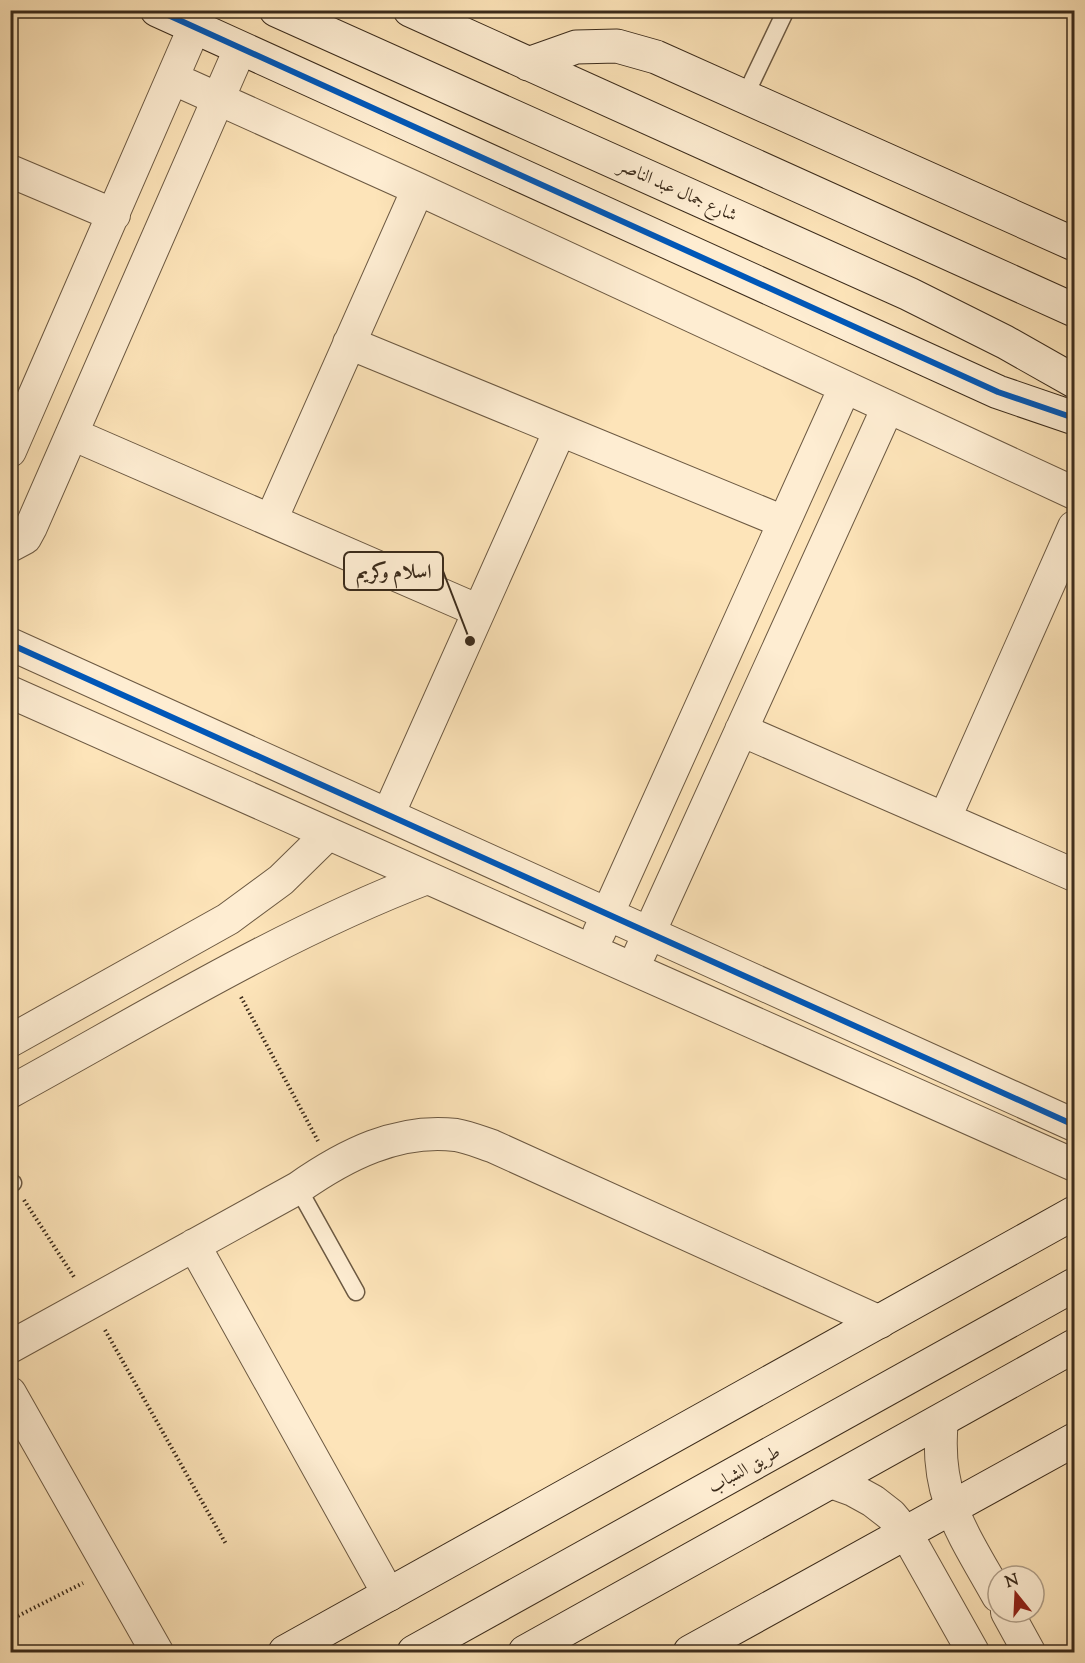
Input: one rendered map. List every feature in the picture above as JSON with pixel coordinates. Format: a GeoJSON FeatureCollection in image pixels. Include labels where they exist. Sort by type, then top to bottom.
{"type":"FeatureCollection","features":[{"type":"Feature","properties":{"kind":"main road"},"geometry":{"type":"LineString","coordinates":[[157,10],[998,392],[1074,418]]}},
{"type":"Feature","properties":{"kind":"main road","name":"شارع جمال عبد الناصر"},"geometry":{"type":"LineString","coordinates":[[276,10],[909,294],[1005,342],[1074,381]]}},
{"type":"Feature","properties":{"kind":"main road"},"geometry":{"type":"LineString","coordinates":[[410,10],[450,21],[528,64],[1074,310]]}},
{"type":"Feature","properties":{"kind":"main road"},"geometry":{"type":"LineString","coordinates":[[528,64],[576,47],[617,46],[657,57],[1074,243]]}},
{"type":"Feature","properties":{"kind":"main road"},"geometry":{"type":"LineString","coordinates":[[285,1653],[1074,1213]]}},
{"type":"Feature","properties":{"kind":"main road","name":"طريق الشباب"},"geometry":{"type":"LineString","coordinates":[[414,1653],[1074,1285]]}},
{"type":"Feature","properties":{"kind":"main road"},"geometry":{"type":"LineString","coordinates":[[525,1653],[1074,1346]]}},
{"type":"Feature","properties":{"kind":"main road"},"geometry":{"type":"LineString","coordinates":[[708,1648],[906,1533],[1074,1440]]}},
{"type":"Feature","properties":{"kind":"street"},"geometry":{"type":"LineString","coordinates":[[10,451],[174,79],[194,28]]}},
{"type":"Feature","properties":{"kind":"street"},"geometry":{"type":"LineString","coordinates":[[10,546],[26,538],[240,49]]}},
{"type":"Feature","properties":{"kind":"street"},"geometry":{"type":"LineString","coordinates":[[174,79],[418,189],[1074,493]]}},
{"type":"Feature","properties":{"kind":"street"},"geometry":{"type":"LineString","coordinates":[[10,171],[114,215]]}},
{"type":"Feature","properties":{"kind":"street"},"geometry":{"type":"LineString","coordinates":[[270,520],[418,189]]}},
{"type":"Feature","properties":{"kind":"street"},"geometry":{"type":"LineString","coordinates":[[349,343],[784,522]]}},
{"type":"Feature","properties":{"kind":"street"},"geometry":{"type":"LineString","coordinates":[[590,951],[845,387]]}},
{"type":"Feature","properties":{"kind":"street"},"geometry":{"type":"LineString","coordinates":[[633,970],[888,407]]}},
{"type":"Feature","properties":{"kind":"street"},"geometry":{"type":"LineString","coordinates":[[388,815],[560,430]]}},
{"type":"Feature","properties":{"kind":"street"},"geometry":{"type":"LineString","coordinates":[[72,434],[479,611]]}},
{"type":"Feature","properties":{"kind":"street"},"geometry":{"type":"LineString","coordinates":[[945,818],[1074,527]]}},
{"type":"Feature","properties":{"kind":"street"},"geometry":{"type":"LineString","coordinates":[[10,644],[1074,1125]]}},
{"type":"Feature","properties":{"kind":"street"},"geometry":{"type":"LineString","coordinates":[[10,692],[1074,1165]]}},
{"type":"Feature","properties":{"kind":"street"},"geometry":{"type":"LineString","coordinates":[[741,730],[1074,875]]}},
{"type":"Feature","properties":{"kind":"street"},"geometry":{"type":"LineString","coordinates":[[10,1041],[228,919],[281,880],[328,834]]}},
{"type":"Feature","properties":{"kind":"street"},"geometry":{"type":"LineString","coordinates":[[10,1092],[320,923],[427,878]]}},
{"type":"Feature","properties":{"kind":"street"},"geometry":{"type":"LineString","coordinates":[[10,1347],[298,1188],[331,1165],[390,1140],[424,1133],[459,1136],[492,1146],[880,1322]]}},
{"type":"Feature","properties":{"kind":"street"},"geometry":{"type":"LineString","coordinates":[[194,1245],[389,1595]]}},
{"type":"Feature","properties":{"kind":"street"},"geometry":{"type":"LineString","coordinates":[[10,1393],[157,1653]]}},
{"type":"Feature","properties":{"kind":"street"},"geometry":{"type":"LineString","coordinates":[[942,1420],[940,1465],[950,1509],[986,1574]]}},
{"type":"Feature","properties":{"kind":"street"},"geometry":{"type":"LineString","coordinates":[[831,1482],[873,1501],[891,1515],[906,1533],[973,1653]]}},
{"type":"Feature","properties":{"kind":"street"},"geometry":{"type":"LineString","coordinates":[[1013,1624],[1029,1653]]}},
{"type":"Feature","properties":{"kind":"lane"},"geometry":{"type":"LineString","coordinates":[[745,96],[786,10]]}},
{"type":"Feature","properties":{"kind":"lane"},"geometry":{"type":"LineString","coordinates":[[298,1188],[356,1292]]}},
{"type":"Feature","properties":{"kind":"path"},"geometry":{"type":"LineString","coordinates":[[228,972],[331,1165]]}},
{"type":"Feature","properties":{"kind":"path"},"geometry":{"type":"LineString","coordinates":[[12,1184],[90,1302],[226,1544]]}},
{"type":"Feature","properties":{"kind":"path"},"geometry":{"type":"LineString","coordinates":[[10,1620],[110,1569]]}},
{"type":"Feature","properties":{"kind":"cycle path"},"geometry":{"type":"LineString","coordinates":[[157,10],[998,392],[1074,418]]}},
{"type":"Feature","properties":{"kind":"cycle path"},"geometry":{"type":"LineString","coordinates":[[10,644],[1074,1125]]}},
{"type":"Feature","properties":{"kind":"place","name":"اسلام وكريم"},"geometry":{"type":"Point","coordinates":[470,641]}}]}
